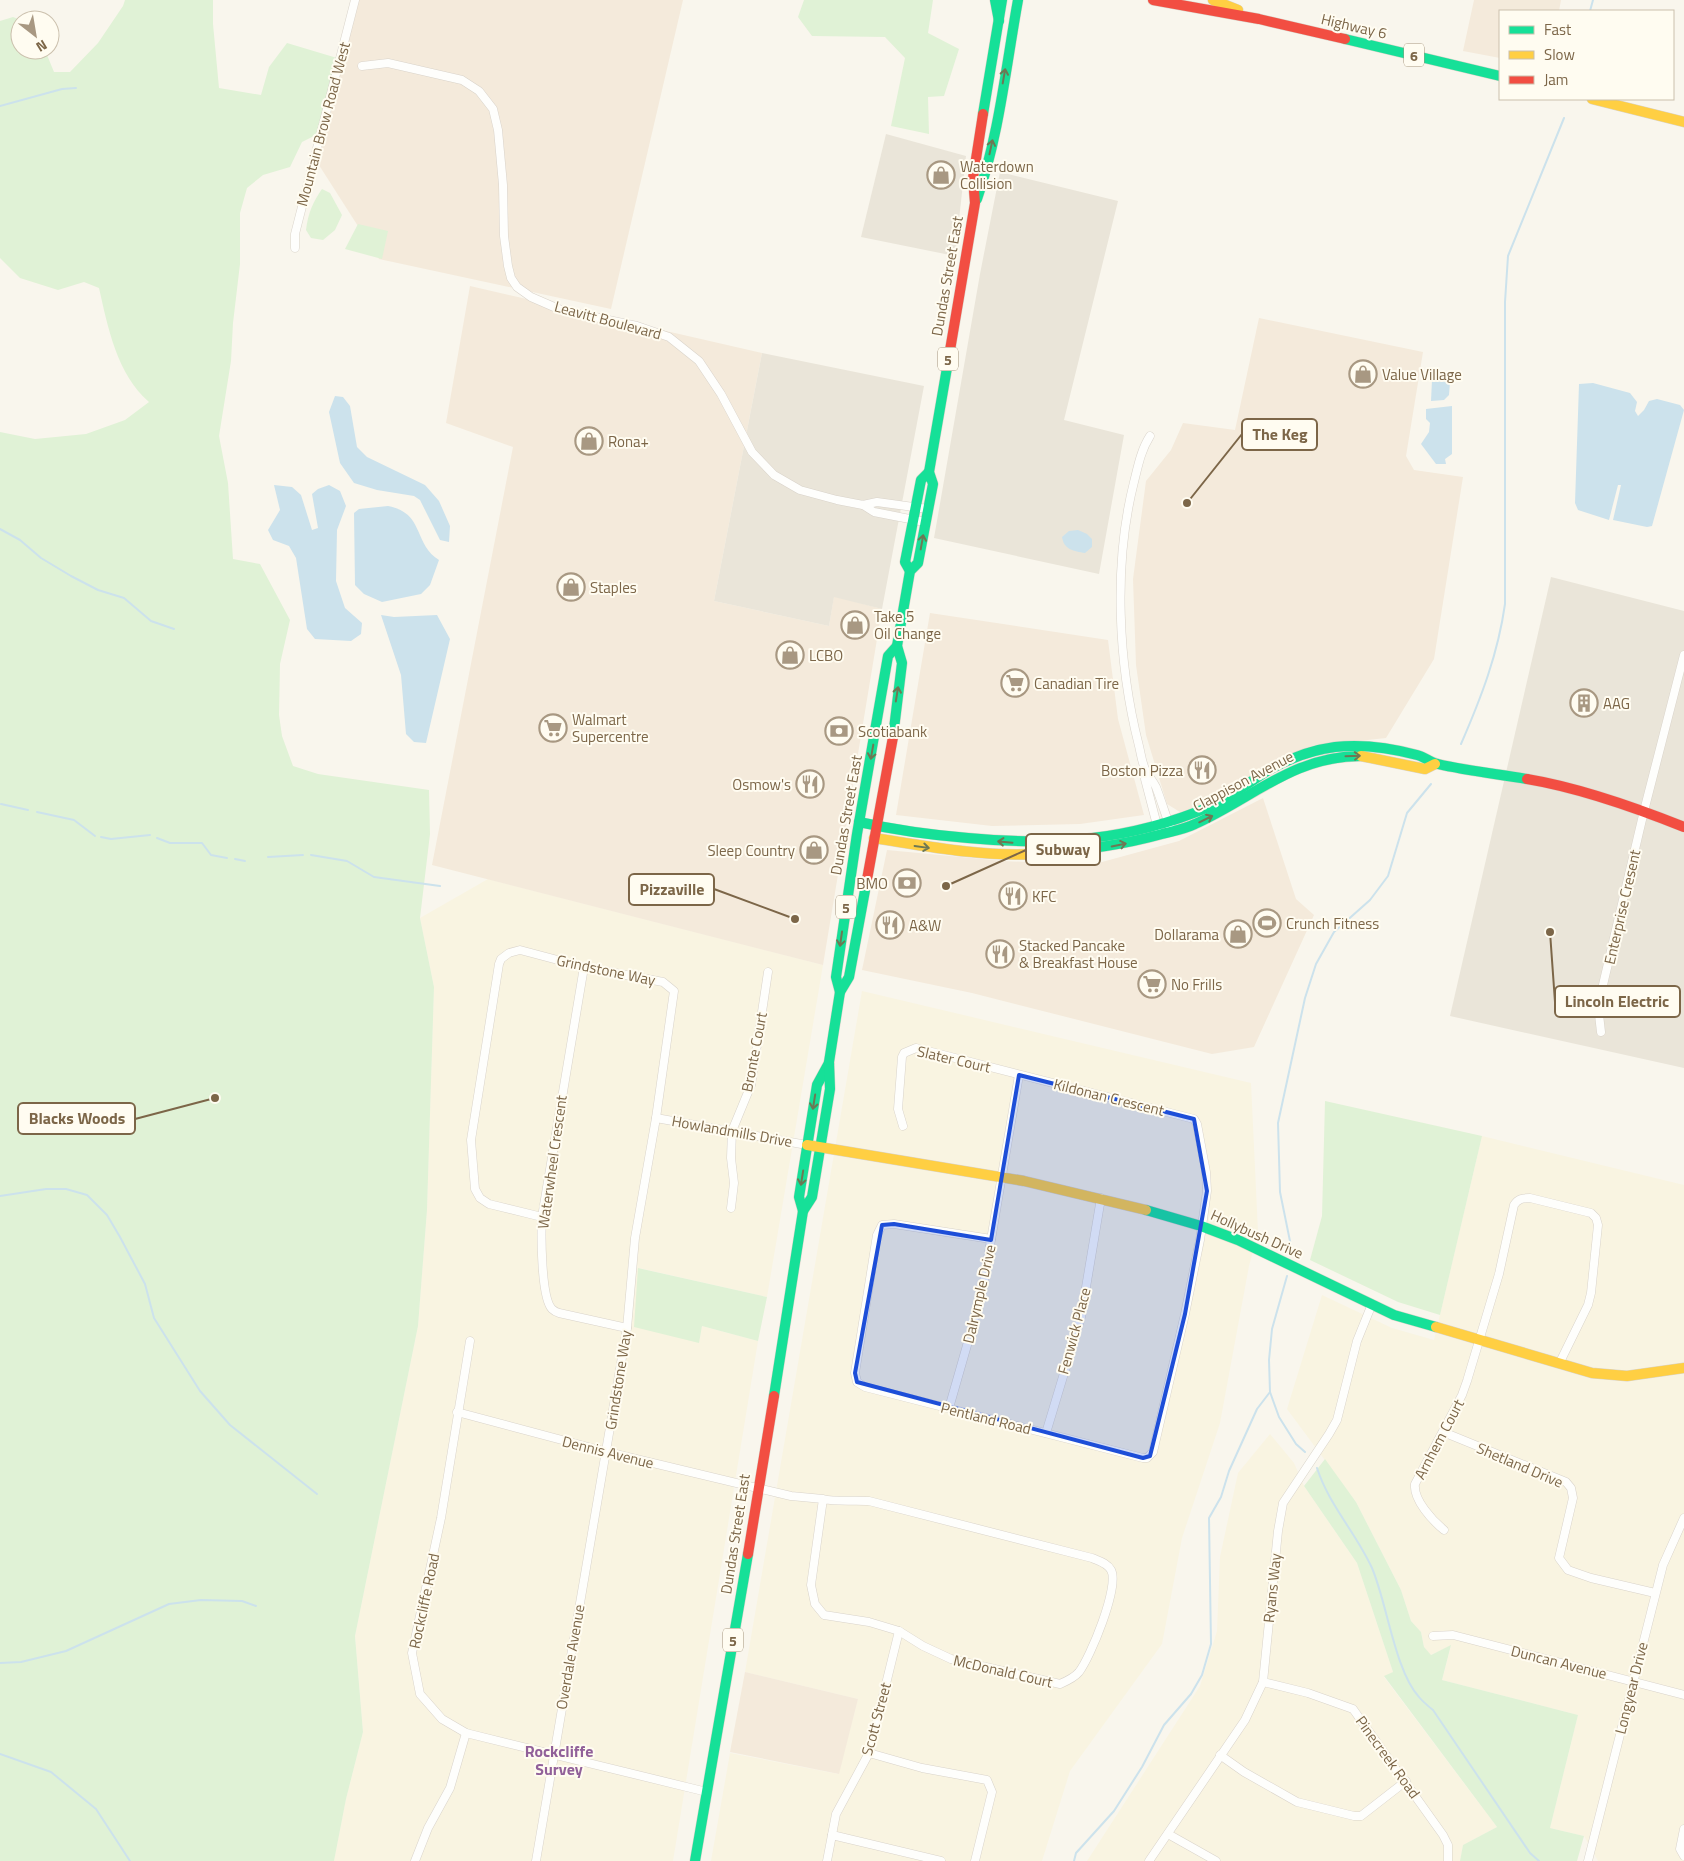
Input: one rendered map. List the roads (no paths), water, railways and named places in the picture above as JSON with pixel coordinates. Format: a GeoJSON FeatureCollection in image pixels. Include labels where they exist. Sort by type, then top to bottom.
{"type":"FeatureCollection","features":[{"type":"Feature","properties":{"kind":"main road"},"geometry":{"type":"LineString","coordinates":[[995,0],[999,21]]}},
{"type":"Feature","properties":{"kind":"main road","name":"Dundas Street East"},"geometry":{"type":"LineString","coordinates":[[975,203],[973,178],[1002,0]]}},
{"type":"Feature","properties":{"kind":"main road","name":"Dundas Street East"},"geometry":{"type":"LineString","coordinates":[[695,1861],[708,1792],[803,1211],[812,1197],[830,1089],[829,1062],[840,992],[849,977],[892,742],[902,663],[897,646],[910,571],[918,563],[933,484],[929,472],[975,203],[983,182],[994,134],[1018,0]]}},
{"type":"Feature","properties":{"kind":"main road","name":"Highway 6"},"geometry":{"type":"LineString","coordinates":[[1153,0],[1259,20],[1499,76]]}},
{"type":"Feature","properties":{"kind":"main road","name":"Highway 6"},"geometry":{"type":"LineString","coordinates":[[1213,0],[1259,20]]}},
{"type":"Feature","properties":{"kind":"main road"},"geometry":{"type":"LineString","coordinates":[[1596,100],[1684,122]]}},
{"type":"Feature","properties":{"kind":"main road","name":"Dundas Street East"},"geometry":{"type":"LineString","coordinates":[[910,571],[905,562],[912,520],[922,480],[929,472]]}},
{"type":"Feature","properties":{"kind":"main road","name":"Dundas Street East"},"geometry":{"type":"LineString","coordinates":[[840,992],[836,977],[857,834],[888,656],[897,646]]}},
{"type":"Feature","properties":{"kind":"main road","name":"Clappison Avenue"},"geometry":{"type":"LineString","coordinates":[[874,838],[899,844],[936,848],[1028,854],[1088,850],[1170,827],[1193,825],[1223,811],[1274,779],[1321,755],[1356,745],[1428,758],[1435,764],[1552,783],[1644,811],[1684,827]]}},
{"type":"Feature","properties":{"kind":"main road"},"geometry":{"type":"LineString","coordinates":[[1391,761],[1394,751]]}},
{"type":"Feature","properties":{"kind":"main road","name":"Clappison Avenue"},"geometry":{"type":"LineString","coordinates":[[1321,755],[1364,756],[1426,768],[1435,764]]}},
{"type":"Feature","properties":{"kind":"main road","name":"Clappison Avenue"},"geometry":{"type":"LineString","coordinates":[[859,822],[933,835],[1010,843],[1091,839],[1158,830]]}},
{"type":"Feature","properties":{"kind":"main road","name":"Dundas Street East"},"geometry":{"type":"LineString","coordinates":[[803,1211],[799,1197],[817,1085],[829,1062]]}},
{"type":"Feature","properties":{"kind":"main road","name":"Hollybush Drive"},"geometry":{"type":"LineString","coordinates":[[807,1145],[1001,1177],[1101,1198],[1151,1211],[1202,1226],[1272,1256],[1410,1321],[1592,1372],[1616,1376],[1638,1376],[1684,1368]]}},
{"type":"Feature","properties":{"kind":"street","name":"Mountain Brow Road West"},"geometry":{"type":"LineString","coordinates":[[295,248],[294,234],[356,0]]}},
{"type":"Feature","properties":{"kind":"street","name":"Leavitt Boulevard"},"geometry":{"type":"LineString","coordinates":[[362,66],[388,63],[462,80],[480,91],[493,109],[498,130],[508,266],[511,278],[517,287],[531,297],[561,310],[637,326],[669,336],[699,361],[721,394],[752,452],[774,475],[800,490],[863,505],[874,512],[925,522]]}},
{"type":"Feature","properties":{"kind":"street"},"geometry":{"type":"LineString","coordinates":[[1150,436],[1142,448],[1130,496],[1124,550],[1122,605],[1124,659],[1133,722],[1158,830]]}},
{"type":"Feature","properties":{"kind":"street","name":"Leavitt Boulevard"},"geometry":{"type":"LineString","coordinates":[[863,505],[877,502],[928,509]]}},
{"type":"Feature","properties":{"kind":"street","name":"Enterprise Cresent"},"geometry":{"type":"LineString","coordinates":[[1601,1032],[1598,1006],[1644,811],[1684,655]]}},
{"type":"Feature","properties":{"kind":"street"},"geometry":{"type":"LineString","coordinates":[[1146,773],[1151,777],[1156,788],[1170,827]]}},
{"type":"Feature","properties":{"kind":"street","name":"Clappison Avenue"},"geometry":{"type":"LineString","coordinates":[[857,834],[874,838]]}},
{"type":"Feature","properties":{"kind":"street","name":"Grindstone Way"},"geometry":{"type":"LineString","coordinates":[[542,1218],[489,1204],[480,1198],[475,1190],[470,1140],[499,964],[501,959],[510,953],[520,950],[584,967],[662,982],[674,991],[656,1118],[635,1238],[627,1328],[606,1452]]}},
{"type":"Feature","properties":{"kind":"street","name":"Waterwheel Crescent"},"geometry":{"type":"LineString","coordinates":[[584,967],[542,1218],[541,1244],[547,1299],[551,1308],[559,1313],[627,1328]]}},
{"type":"Feature","properties":{"kind":"street","name":"Bronte Court"},"geometry":{"type":"LineString","coordinates":[[732,1131],[751,1085],[768,972]]}},
{"type":"Feature","properties":{"kind":"street","name":"Slater Court"},"geometry":{"type":"LineString","coordinates":[[903,1126],[898,1109],[902,1057],[909,1050],[916,1048],[1019,1075]]}},
{"type":"Feature","properties":{"kind":"street"},"geometry":{"type":"LineString","coordinates":[[1001,1177],[1019,1075]]}},
{"type":"Feature","properties":{"kind":"street","name":"Kildonan Crescent"},"geometry":{"type":"LineString","coordinates":[[1019,1075],[1194,1119],[1198,1130],[1207,1182],[1202,1226]]}},
{"type":"Feature","properties":{"kind":"street","name":"Howlandmills Drive"},"geometry":{"type":"LineString","coordinates":[[656,1118],[807,1145]]}},
{"type":"Feature","properties":{"kind":"street"},"geometry":{"type":"LineString","coordinates":[[731,1208],[734,1183],[732,1131]]}},
{"type":"Feature","properties":{"kind":"street","name":"Dalrymple Drive"},"geometry":{"type":"LineString","coordinates":[[949,1408],[980,1301],[1001,1177]]}},
{"type":"Feature","properties":{"kind":"street","name":"Fenwick Place"},"geometry":{"type":"LineString","coordinates":[[1046,1433],[1082,1311],[1101,1198]]}},
{"type":"Feature","properties":{"kind":"street","name":"Arnhem Court"},"geometry":{"type":"LineString","coordinates":[[1444,1530],[1431,1519],[1415,1493],[1415,1484],[1462,1395],[1499,1274],[1514,1205],[1517,1201],[1530,1198],[1591,1213],[1596,1218],[1598,1225],[1588,1305],[1560,1362]]}},
{"type":"Feature","properties":{"kind":"street","name":"Pentland Road"},"geometry":{"type":"LineString","coordinates":[[991,1240],[894,1224],[882,1225],[877,1235],[855,1379],[860,1385],[865,1387],[1143,1458],[1150,1456],[1153,1452],[1185,1314],[1202,1226]]}},
{"type":"Feature","properties":{"kind":"street","name":"Ryans Way"},"geometry":{"type":"LineString","coordinates":[[1149,1861],[1245,1720],[1263,1682],[1278,1531],[1283,1503],[1332,1429],[1340,1412],[1357,1341],[1372,1304]]}},
{"type":"Feature","properties":{"kind":"street","name":"Rockcliffe Road"},"geometry":{"type":"LineString","coordinates":[[470,1342],[441,1518],[412,1653],[420,1694],[442,1719],[466,1732],[708,1792]]}},
{"type":"Feature","properties":{"kind":"street","name":"Dennis Avenue"},"geometry":{"type":"LineString","coordinates":[[457,1412],[606,1452],[758,1488]]}},
{"type":"Feature","properties":{"kind":"street","name":"Shetland Drive"},"geometry":{"type":"LineString","coordinates":[[1443,1432],[1566,1482],[1572,1488],[1573,1498],[1559,1558],[1568,1570],[1591,1578],[1655,1593]]}},
{"type":"Feature","properties":{"kind":"street","name":"Overdale Avenue"},"geometry":{"type":"LineString","coordinates":[[536,1861],[606,1452]]}},
{"type":"Feature","properties":{"kind":"street","name":"McDonald Court"},"geometry":{"type":"LineString","coordinates":[[758,1488],[791,1496],[869,1501],[1092,1558],[1106,1564],[1112,1571],[1114,1582],[1111,1598],[1099,1631],[1080,1671],[1071,1679],[1060,1684],[951,1659],[923,1646],[899,1631],[869,1622],[824,1615],[815,1604],[811,1585],[823,1499]]}},
{"type":"Feature","properties":{"kind":"street","name":"Longyear Drive"},"geometry":{"type":"LineString","coordinates":[[1588,1861],[1655,1593],[1665,1559],[1684,1518]]}},
{"type":"Feature","properties":{"kind":"street","name":"Scott Street"},"geometry":{"type":"LineString","coordinates":[[827,1861],[836,1814],[869,1753],[899,1631]]}},
{"type":"Feature","properties":{"kind":"street","name":"Duncan Avenue"},"geometry":{"type":"LineString","coordinates":[[1433,1636],[1452,1635],[1684,1694]]}},
{"type":"Feature","properties":{"kind":"street","name":"Pinecreek Road"},"geometry":{"type":"LineString","coordinates":[[1263,1682],[1308,1693],[1353,1709],[1444,1835],[1448,1845],[1448,1861]]}},
{"type":"Feature","properties":{"kind":"street"},"geometry":{"type":"LineString","coordinates":[[415,1861],[428,1828],[450,1788],[466,1732]]}},
{"type":"Feature","properties":{"kind":"street"},"geometry":{"type":"LineString","coordinates":[[869,1753],[922,1768],[987,1780],[992,1792],[975,1861]]}},
{"type":"Feature","properties":{"kind":"street"},"geometry":{"type":"LineString","coordinates":[[1220,1755],[1244,1772],[1297,1802],[1354,1816],[1361,1816],[1406,1781]]}},
{"type":"Feature","properties":{"kind":"street"},"geometry":{"type":"LineString","coordinates":[[1684,1829],[1680,1849],[1684,1856]]}},
{"type":"Feature","properties":{"kind":"street"},"geometry":{"type":"LineString","coordinates":[[1168,1834],[1216,1861]]}},
{"type":"Feature","properties":{"kind":"street"},"geometry":{"type":"LineString","coordinates":[[832,1835],[941,1861]]}},
{"type":"Feature","properties":{"kind":"water"},"geometry":{"type":"Polygon","coordinates":[[[1437,377],[1446,378],[1450,382],[1449,395],[1444,400],[1431,401],[1432,380],[1437,377]]]}},
{"type":"Feature","properties":{"kind":"water"},"geometry":{"type":"Polygon","coordinates":[[[1593,383],[1630,393],[1637,402],[1635,411],[1638,416],[1649,401],[1657,399],[1680,405],[1684,410],[1652,526],[1647,527],[1613,520],[1621,485],[1618,485],[1609,520],[1578,510],[1575,503],[1579,384],[1593,383]]]}},
{"type":"Feature","properties":{"kind":"water"},"geometry":{"type":"Polygon","coordinates":[[[335,396],[343,397],[350,406],[357,447],[367,457],[425,485],[439,501],[450,526],[449,542],[440,540],[420,500],[414,496],[377,490],[354,483],[340,463],[329,412],[335,396]]]}},
{"type":"Feature","properties":{"kind":"water"},"geometry":{"type":"Polygon","coordinates":[[[1452,406],[1452,454],[1445,459],[1446,464],[1436,464],[1421,444],[1429,432],[1430,423],[1426,419],[1426,409],[1452,406]]]}},
{"type":"Feature","properties":{"kind":"water"},"geometry":{"type":"Polygon","coordinates":[[[274,485],[292,487],[301,495],[312,530],[318,528],[312,494],[318,489],[329,485],[340,491],[346,506],[337,530],[336,581],[345,608],[362,623],[361,634],[351,641],[315,639],[307,629],[296,558],[289,546],[273,540],[268,530],[280,510],[274,485]]]}},
{"type":"Feature","properties":{"kind":"water"},"geometry":{"type":"Polygon","coordinates":[[[388,506],[408,515],[414,522],[425,546],[439,560],[430,585],[421,594],[382,602],[364,594],[355,585],[354,513],[359,509],[388,506]]]}},
{"type":"Feature","properties":{"kind":"water"},"geometry":{"type":"Polygon","coordinates":[[[1078,530],[1087,534],[1092,539],[1092,547],[1085,553],[1070,549],[1063,541],[1062,537],[1069,531],[1078,530]]]}},
{"type":"Feature","properties":{"kind":"water"},"geometry":{"type":"Polygon","coordinates":[[[381,615],[394,617],[437,615],[450,639],[426,743],[414,742],[406,734],[401,675],[381,615]]]}},
{"type":"Feature","properties":{"kind":"waterway"},"geometry":{"type":"LineString","coordinates":[[1590,10],[1593,0]]}},
{"type":"Feature","properties":{"kind":"waterway"},"geometry":{"type":"LineString","coordinates":[[0,106],[62,89],[76,88]]}},
{"type":"Feature","properties":{"kind":"waterway"},"geometry":{"type":"LineString","coordinates":[[1461,744],[1488,676],[1505,604],[1505,302],[1508,256],[1564,118]]}},
{"type":"Feature","properties":{"kind":"waterway"},"geometry":{"type":"LineString","coordinates":[[0,529],[20,540],[41,558],[71,576],[98,590],[124,598],[151,621],[174,629]]}},
{"type":"Feature","properties":{"kind":"waterway"},"geometry":{"type":"LineString","coordinates":[[1292,1251],[1280,1192],[1278,1123],[1305,998],[1316,964],[1334,932],[1370,900],[1388,876],[1407,813],[1431,784]]}},
{"type":"Feature","properties":{"kind":"waterway"},"geometry":{"type":"LineString","coordinates":[[1,804],[28,810]]}},
{"type":"Feature","properties":{"kind":"waterway"},"geometry":{"type":"LineString","coordinates":[[37,812],[74,820],[95,836]]}},
{"type":"Feature","properties":{"kind":"waterway"},"geometry":{"type":"LineString","coordinates":[[101,837],[111,839],[150,835]]}},
{"type":"Feature","properties":{"kind":"waterway"},"geometry":{"type":"LineString","coordinates":[[157,838],[170,843],[202,843],[211,855],[227,858]]}},
{"type":"Feature","properties":{"kind":"waterway"},"geometry":{"type":"LineString","coordinates":[[268,857],[303,855]]}},
{"type":"Feature","properties":{"kind":"waterway"},"geometry":{"type":"LineString","coordinates":[[311,855],[347,861],[374,877],[440,886]]}},
{"type":"Feature","properties":{"kind":"waterway"},"geometry":{"type":"LineString","coordinates":[[235,859],[245,861]]}},
{"type":"Feature","properties":{"kind":"waterway"},"geometry":{"type":"LineString","coordinates":[[0,1196],[46,1189],[66,1189],[87,1195],[107,1215],[120,1237],[145,1284],[154,1318],[200,1391],[230,1425],[317,1494]]}},
{"type":"Feature","properties":{"kind":"waterway"},"geometry":{"type":"LineString","coordinates":[[1287,1276],[1272,1329],[1269,1360],[1270,1392],[1279,1417],[1296,1444],[1305,1452]]}},
{"type":"Feature","properties":{"kind":"waterway"},"geometry":{"type":"LineString","coordinates":[[1074,1861],[1076,1853],[1114,1811],[1142,1767],[1164,1725],[1191,1694],[1202,1675],[1211,1644],[1209,1518],[1221,1497],[1229,1471],[1257,1409],[1270,1392]]}},
{"type":"Feature","properties":{"kind":"waterway"},"geometry":{"type":"LineString","coordinates":[[1317,1468],[1335,1507],[1366,1555],[1372,1568],[1398,1654],[1411,1685],[1421,1699],[1433,1710],[1530,1853],[1539,1861]]}},
{"type":"Feature","properties":{"kind":"waterway"},"geometry":{"type":"LineString","coordinates":[[0,1663],[21,1662],[66,1651],[169,1604],[201,1600],[242,1601],[256,1606]]}},
{"type":"Feature","properties":{"kind":"waterway"},"geometry":{"type":"LineString","coordinates":[[0,1754],[51,1772],[96,1809],[130,1861]]}},
{"type":"Feature","properties":{"kind":"place","name":"Waterdown Collision"},"geometry":{"type":"Point","coordinates":[941,175]}},
{"type":"Feature","properties":{"kind":"place","name":"Value Village"},"geometry":{"type":"Point","coordinates":[1363,374]}},
{"type":"Feature","properties":{"kind":"place","name":"Rona+"},"geometry":{"type":"Point","coordinates":[589,441]}},
{"type":"Feature","properties":{"kind":"place","name":"The Keg"},"geometry":{"type":"Point","coordinates":[1187,503]}},
{"type":"Feature","properties":{"kind":"place","name":"Staples"},"geometry":{"type":"Point","coordinates":[571,587]}},
{"type":"Feature","properties":{"kind":"place","name":"Take 5 Oil Change"},"geometry":{"type":"Point","coordinates":[855,625]}},
{"type":"Feature","properties":{"kind":"place","name":"LCBO"},"geometry":{"type":"Point","coordinates":[790,655]}},
{"type":"Feature","properties":{"kind":"place","name":"Canadian Tire"},"geometry":{"type":"Point","coordinates":[1015,683]}},
{"type":"Feature","properties":{"kind":"place","name":"AAG"},"geometry":{"type":"Point","coordinates":[1584,703]}},
{"type":"Feature","properties":{"kind":"place","name":"Walmart Supercentre"},"geometry":{"type":"Point","coordinates":[553,728]}},
{"type":"Feature","properties":{"kind":"place","name":"Scotiabank"},"geometry":{"type":"Point","coordinates":[839,731]}},
{"type":"Feature","properties":{"kind":"place","name":"Boston Pizza"},"geometry":{"type":"Point","coordinates":[1202,770]}},
{"type":"Feature","properties":{"kind":"place","name":"Osmow's"},"geometry":{"type":"Point","coordinates":[810,784]}},
{"type":"Feature","properties":{"kind":"place","name":"Sleep Country"},"geometry":{"type":"Point","coordinates":[814,850]}},
{"type":"Feature","properties":{"kind":"place","name":"BMO"},"geometry":{"type":"Point","coordinates":[907,883]}},
{"type":"Feature","properties":{"kind":"place","name":"Subway"},"geometry":{"type":"Point","coordinates":[946,886]}},
{"type":"Feature","properties":{"kind":"place","name":"KFC"},"geometry":{"type":"Point","coordinates":[1013,896]}},
{"type":"Feature","properties":{"kind":"place","name":"Pizzaville"},"geometry":{"type":"Point","coordinates":[795,919]}},
{"type":"Feature","properties":{"kind":"place","name":"Crunch Fitness"},"geometry":{"type":"Point","coordinates":[1267,923]}},
{"type":"Feature","properties":{"kind":"place","name":"A&W"},"geometry":{"type":"Point","coordinates":[890,925]}},
{"type":"Feature","properties":{"kind":"place","name":"Lincoln Electric"},"geometry":{"type":"Point","coordinates":[1550,932]}},
{"type":"Feature","properties":{"kind":"place","name":"Dollarama"},"geometry":{"type":"Point","coordinates":[1238,934]}},
{"type":"Feature","properties":{"kind":"place","name":"Stacked Pancake & Breakfast House"},"geometry":{"type":"Point","coordinates":[1000,954]}},
{"type":"Feature","properties":{"kind":"place","name":"No Frills"},"geometry":{"type":"Point","coordinates":[1152,984]}},
{"type":"Feature","properties":{"kind":"place","name":"Blacks Woods"},"geometry":{"type":"Point","coordinates":[215,1098]}},
{"type":"Feature","properties":{"kind":"district","name":"Rockcliffe Survey"},"geometry":{"type":"Point","coordinates":[559,1760]}}]}
